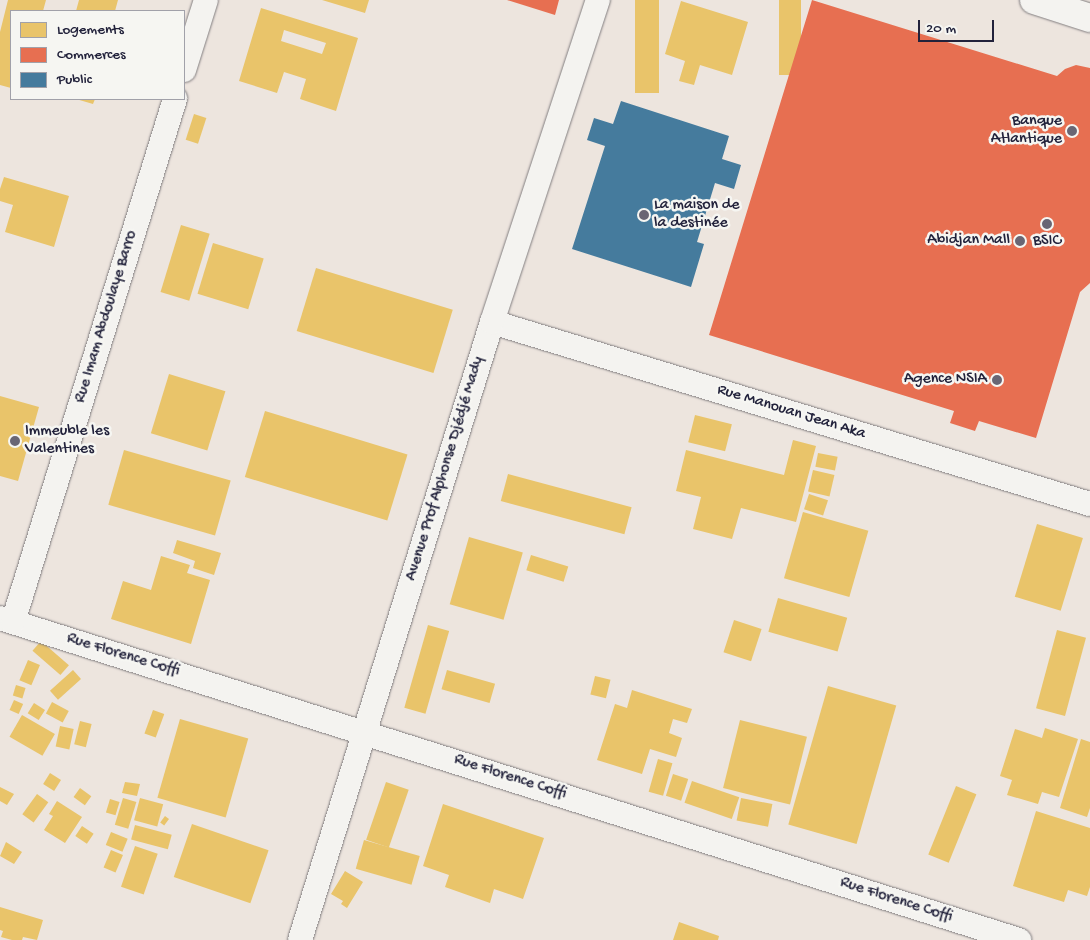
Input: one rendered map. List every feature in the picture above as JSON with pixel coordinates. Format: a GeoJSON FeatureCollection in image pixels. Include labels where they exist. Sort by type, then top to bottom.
{"type":"FeatureCollection","features":[{"type":"Feature","properties":{"kind":"street"},"geometry":{"type":"LineString","coordinates":[[185,67],[206,0]]}},
{"type":"Feature","properties":{"kind":"street","name":"Avenue Prof Alphonse Djédjé Mady"},"geometry":{"type":"LineString","coordinates":[[300,940],[492,322],[598,0]]}},
{"type":"Feature","properties":{"kind":"street"},"geometry":{"type":"LineString","coordinates":[[1046,2],[1090,18]]}},
{"type":"Feature","properties":{"kind":"street","name":"Rue Imam Abdoulaye Barro"},"geometry":{"type":"LineString","coordinates":[[6,620],[175,100]]}},
{"type":"Feature","properties":{"kind":"street","name":"Rue Manouan Jean Aka"},"geometry":{"type":"LineString","coordinates":[[492,322],[1090,504]]}},
{"type":"Feature","properties":{"kind":"street","name":"Rue Florence Coffi"},"geometry":{"type":"LineString","coordinates":[[6,620],[1019,940]]}},
{"type":"Feature","properties":{"kind":"building: Logements"},"geometry":{"type":"Polygon","coordinates":[[[8,0],[46,0],[43,10],[10,10],[10,88],[0,85],[0,32],[8,0]]]}},
{"type":"Feature","properties":{"kind":"building: Logements"},"geometry":{"type":"Polygon","coordinates":[[[79,0],[118,0],[115,10],[76,10],[79,0]]]}},
{"type":"Feature","properties":{"kind":"building: Logements"},"geometry":{"type":"Polygon","coordinates":[[[322,0],[369,0],[365,13],[322,0]]]}},
{"type":"Feature","properties":{"kind":"building: Logements"},"geometry":{"type":"Polygon","coordinates":[[[635,0],[659,0],[659,93],[635,93],[635,0]]]}},
{"type":"Feature","properties":{"kind":"building: Logements"},"geometry":{"type":"Polygon","coordinates":[[[779,0],[801,0],[801,75],[779,75],[779,0]]]}},
{"type":"Feature","properties":{"kind":"building: Logements"},"geometry":{"type":"Polygon","coordinates":[[[681,1],[748,22],[732,75],[700,65],[694,85],[679,81],[685,61],[665,54],[681,1]]]}},
{"type":"Feature","properties":{"kind":"building: Logements"},"geometry":{"type":"Polygon","coordinates":[[[261,8],[358,38],[336,111],[300,99],[306,79],[284,72],[277,93],[239,81],[261,8]],[[284,30],[281,41],[322,54],[326,43],[284,30]]]}},
{"type":"Feature","properties":{"kind":"building: Logements"},"geometry":{"type":"Polygon","coordinates":[[[79,100],[95,100],[93,104],[79,100]]]}},
{"type":"Feature","properties":{"kind":"building: Logements"},"geometry":{"type":"Polygon","coordinates":[[[194,114],[206,118],[198,144],[186,140],[194,114]]]}},
{"type":"Feature","properties":{"kind":"building: Logements"},"geometry":{"type":"Polygon","coordinates":[[[4,177],[69,196],[54,247],[5,232],[13,205],[0,201],[0,189],[4,177]]]}},
{"type":"Feature","properties":{"kind":"building: Logements"},"geometry":{"type":"Polygon","coordinates":[[[181,225],[210,234],[189,301],[161,292],[181,225]]]}},
{"type":"Feature","properties":{"kind":"building: Logements"},"geometry":{"type":"Polygon","coordinates":[[[213,243],[264,258],[248,309],[198,294],[213,243]]]}},
{"type":"Feature","properties":{"kind":"building: Logements"},"geometry":{"type":"Polygon","coordinates":[[[316,268],[453,310],[433,373],[297,331],[316,268]]]}},
{"type":"Feature","properties":{"kind":"building: Logements"},"geometry":{"type":"Polygon","coordinates":[[[169,374],[225,391],[207,451],[151,433],[169,374]]]}},
{"type":"Feature","properties":{"kind":"building: Logements","name":"Immeuble les Valentines"},"geometry":{"type":"Polygon","coordinates":[[[0,396],[39,407],[18,481],[0,476],[0,396]]]}},
{"type":"Feature","properties":{"kind":"building: Logements"},"geometry":{"type":"Polygon","coordinates":[[[265,411],[407,455],[387,521],[245,477],[265,411]]]}},
{"type":"Feature","properties":{"kind":"building: Logements"},"geometry":{"type":"Polygon","coordinates":[[[695,415],[732,424],[725,451],[688,442],[695,415]]]}},
{"type":"Feature","properties":{"kind":"building: Logements"},"geometry":{"type":"Polygon","coordinates":[[[793,440],[816,446],[796,522],[741,508],[732,539],[693,529],[701,497],[676,491],[686,450],[784,475],[793,440]]]}},
{"type":"Feature","properties":{"kind":"building: Logements"},"geometry":{"type":"Polygon","coordinates":[[[124,450],[231,481],[215,535],[108,505],[124,450]]]}},
{"type":"Feature","properties":{"kind":"building: Logements"},"geometry":{"type":"Polygon","coordinates":[[[818,453],[838,457],[835,471],[815,467],[818,453]]]}},
{"type":"Feature","properties":{"kind":"building: Logements"},"geometry":{"type":"Polygon","coordinates":[[[813,470],[834,475],[829,496],[808,491],[813,470]]]}},
{"type":"Feature","properties":{"kind":"building: Logements"},"geometry":{"type":"Polygon","coordinates":[[[508,474],[632,507],[624,534],[501,501],[508,474]]]}},
{"type":"Feature","properties":{"kind":"building: Logements"},"geometry":{"type":"Polygon","coordinates":[[[809,494],[828,500],[823,515],[804,509],[809,494]]]}},
{"type":"Feature","properties":{"kind":"building: Logements"},"geometry":{"type":"Polygon","coordinates":[[[803,512],[868,531],[849,597],[784,578],[803,512]]]}},
{"type":"Feature","properties":{"kind":"building: Logements"},"geometry":{"type":"Polygon","coordinates":[[[1037,524],[1083,538],[1061,611],[1015,597],[1037,524]]]}},
{"type":"Feature","properties":{"kind":"building: Logements"},"geometry":{"type":"Polygon","coordinates":[[[469,537],[523,552],[504,620],[450,604],[469,537]]]}},
{"type":"Feature","properties":{"kind":"building: Logements"},"geometry":{"type":"Polygon","coordinates":[[[177,540],[221,553],[214,575],[193,568],[195,561],[173,553],[177,540]]]}},
{"type":"Feature","properties":{"kind":"building: Logements"},"geometry":{"type":"Polygon","coordinates":[[[531,555],[568,566],[564,582],[526,570],[531,555]]]}},
{"type":"Feature","properties":{"kind":"building: Logements"},"geometry":{"type":"Polygon","coordinates":[[[161,556],[190,565],[187,573],[210,580],[191,644],[111,619],[123,581],[151,590],[161,556]]]}},
{"type":"Feature","properties":{"kind":"building: Logements"},"geometry":{"type":"Polygon","coordinates":[[[778,598],[847,618],[838,651],[768,632],[778,598]]]}},
{"type":"Feature","properties":{"kind":"building: Logements"},"geometry":{"type":"Polygon","coordinates":[[[734,620],[762,629],[751,661],[723,652],[734,620]]]}},
{"type":"Feature","properties":{"kind":"building: Logements"},"geometry":{"type":"Polygon","coordinates":[[[428,625],[449,631],[425,714],[404,708],[428,625]]]}},
{"type":"Feature","properties":{"kind":"building: Logements"},"geometry":{"type":"Polygon","coordinates":[[[1057,630],[1086,638],[1065,716],[1036,708],[1057,630]]]}},
{"type":"Feature","properties":{"kind":"building: Logements"},"geometry":{"type":"Polygon","coordinates":[[[41,641],[69,665],[60,675],[32,651],[41,641]]]}},
{"type":"Feature","properties":{"kind":"building: Logements"},"geometry":{"type":"Polygon","coordinates":[[[28,660],[40,665],[31,685],[19,680],[28,660]]]}},
{"type":"Feature","properties":{"kind":"building: Logements"},"geometry":{"type":"Polygon","coordinates":[[[73,670],[81,679],[58,700],[50,691],[73,670]]]}},
{"type":"Feature","properties":{"kind":"building: Logements"},"geometry":{"type":"Polygon","coordinates":[[[447,670],[495,684],[490,703],[441,689],[447,670]]]}},
{"type":"Feature","properties":{"kind":"building: Logements"},"geometry":{"type":"Polygon","coordinates":[[[595,676],[611,680],[606,698],[590,694],[595,676]]]}},
{"type":"Feature","properties":{"kind":"building: Logements"},"geometry":{"type":"Polygon","coordinates":[[[16,685],[26,688],[22,698],[13,696],[16,685]]]}},
{"type":"Feature","properties":{"kind":"building: Logements"},"geometry":{"type":"Polygon","coordinates":[[[828,686],[896,706],[857,844],[788,824],[828,686]]]}},
{"type":"Feature","properties":{"kind":"building: Logements"},"geometry":{"type":"Polygon","coordinates":[[[632,690],[692,709],[687,723],[673,719],[669,733],[682,738],[676,757],[650,749],[642,774],[597,760],[615,704],[627,708],[632,690]]]}},
{"type":"Feature","properties":{"kind":"building: Logements"},"geometry":{"type":"Polygon","coordinates":[[[14,700],[23,704],[19,714],[10,710],[14,700]]]}},
{"type":"Feature","properties":{"kind":"building: Logements"},"geometry":{"type":"Polygon","coordinates":[[[52,702],[69,711],[63,722],[46,713],[52,702]]]}},
{"type":"Feature","properties":{"kind":"building: Logements"},"geometry":{"type":"Polygon","coordinates":[[[34,703],[45,710],[39,720],[28,713],[34,703]]]}},
{"type":"Feature","properties":{"kind":"building: Logements"},"geometry":{"type":"Polygon","coordinates":[[[153,710],[164,714],[156,738],[144,733],[153,710]]]}},
{"type":"Feature","properties":{"kind":"building: Logements"},"geometry":{"type":"Polygon","coordinates":[[[22,715],[55,734],[42,756],[10,737],[22,715]]]}},
{"type":"Feature","properties":{"kind":"building: Logements"},"geometry":{"type":"Polygon","coordinates":[[[180,719],[248,739],[226,817],[157,798],[180,719]]]}},
{"type":"Feature","properties":{"kind":"building: Logements"},"geometry":{"type":"Polygon","coordinates":[[[740,720],[807,737],[790,805],[723,788],[740,720]]]}},
{"type":"Feature","properties":{"kind":"building: Logements"},"geometry":{"type":"Polygon","coordinates":[[[80,721],[92,724],[86,747],[74,744],[80,721]]]}},
{"type":"Feature","properties":{"kind":"building: Logements"},"geometry":{"type":"Polygon","coordinates":[[[60,726],[74,729],[69,749],[56,747],[60,726]]]}},
{"type":"Feature","properties":{"kind":"building: Logements"},"geometry":{"type":"Polygon","coordinates":[[[1045,728],[1078,739],[1059,797],[1042,792],[1038,804],[1007,795],[1012,780],[1000,776],[1015,729],[1042,738],[1045,728]]]}},
{"type":"Feature","properties":{"kind":"building: Logements"},"geometry":{"type":"Polygon","coordinates":[[[1081,739],[1090,742],[1090,808],[1087,817],[1060,808],[1081,739]]]}},
{"type":"Feature","properties":{"kind":"building: Logements"},"geometry":{"type":"Polygon","coordinates":[[[658,759],[672,763],[663,796],[649,792],[658,759]]]}},
{"type":"Feature","properties":{"kind":"building: Logements"},"geometry":{"type":"Polygon","coordinates":[[[50,773],[61,780],[54,791],[43,784],[50,773]]]}},
{"type":"Feature","properties":{"kind":"building: Logements"},"geometry":{"type":"Polygon","coordinates":[[[673,774],[688,779],[681,801],[666,796],[673,774]]]}},
{"type":"Feature","properties":{"kind":"building: Logements"},"geometry":{"type":"Polygon","coordinates":[[[692,781],[739,797],[732,819],[685,803],[692,781]]]}},
{"type":"Feature","properties":{"kind":"building: Logements"},"geometry":{"type":"Polygon","coordinates":[[[125,782],[140,784],[137,796],[122,793],[125,782]]]}},
{"type":"Feature","properties":{"kind":"building: Logements"},"geometry":{"type":"Polygon","coordinates":[[[386,782],[409,790],[389,847],[366,840],[386,782]]]}},
{"type":"Feature","properties":{"kind":"building: Logements"},"geometry":{"type":"Polygon","coordinates":[[[956,786],[976,794],[949,863],[928,855],[956,786]]]}},
{"type":"Feature","properties":{"kind":"building: Logements"},"geometry":{"type":"Polygon","coordinates":[[[0,787],[14,794],[7,805],[0,801],[0,787]]]}},
{"type":"Feature","properties":{"kind":"building: Logements"},"geometry":{"type":"Polygon","coordinates":[[[80,788],[91,796],[85,805],[74,797],[80,788]]]}},
{"type":"Feature","properties":{"kind":"building: Logements"},"geometry":{"type":"Polygon","coordinates":[[[37,794],[48,802],[34,822],[22,814],[37,794]]]}},
{"type":"Feature","properties":{"kind":"building: Logements"},"geometry":{"type":"Polygon","coordinates":[[[123,798],[136,802],[128,829],[115,825],[123,798]]]}},
{"type":"Feature","properties":{"kind":"building: Logements"},"geometry":{"type":"Polygon","coordinates":[[[140,798],[163,804],[157,826],[134,820],[140,798]]]}},
{"type":"Feature","properties":{"kind":"building: Logements"},"geometry":{"type":"Polygon","coordinates":[[[741,798],[772,804],[768,827],[737,821],[741,798]]]}},
{"type":"Feature","properties":{"kind":"building: Logements"},"geometry":{"type":"Polygon","coordinates":[[[110,799],[120,802],[115,815],[106,812],[110,799]]]}},
{"type":"Feature","properties":{"kind":"building: Logements"},"geometry":{"type":"Polygon","coordinates":[[[57,801],[82,817],[65,843],[44,830],[53,816],[49,814],[57,801]]]}},
{"type":"Feature","properties":{"kind":"building: Logements"},"geometry":{"type":"Polygon","coordinates":[[[443,804],[544,838],[523,899],[494,889],[490,903],[445,887],[449,875],[423,866],[443,804]]]}},
{"type":"Feature","properties":{"kind":"building: Logements"},"geometry":{"type":"Polygon","coordinates":[[[1036,811],[1090,828],[1090,887],[1087,896],[1068,890],[1064,902],[1013,886],[1036,811]]]}},
{"type":"Feature","properties":{"kind":"building: Logements"},"geometry":{"type":"Polygon","coordinates":[[[165,816],[169,819],[164,825],[160,822],[165,816]]]}},
{"type":"Feature","properties":{"kind":"building: Logements"},"geometry":{"type":"Polygon","coordinates":[[[192,824],[269,850],[250,903],[174,877],[192,824]]]}},
{"type":"Feature","properties":{"kind":"building: Logements"},"geometry":{"type":"Polygon","coordinates":[[[135,825],[172,835],[168,849],[131,839],[135,825]]]}},
{"type":"Feature","properties":{"kind":"building: Logements"},"geometry":{"type":"Polygon","coordinates":[[[82,826],[94,834],[87,844],[75,836],[82,826]]]}},
{"type":"Feature","properties":{"kind":"building: Logements"},"geometry":{"type":"Polygon","coordinates":[[[111,832],[128,839],[122,852],[106,845],[111,832]]]}},
{"type":"Feature","properties":{"kind":"building: Logements"},"geometry":{"type":"Polygon","coordinates":[[[364,840],[420,856],[411,885],[356,869],[364,840]]]}},
{"type":"Feature","properties":{"kind":"building: Logements"},"geometry":{"type":"Polygon","coordinates":[[[6,842],[22,852],[14,864],[0,856],[6,842]]]}},
{"type":"Feature","properties":{"kind":"building: Logements"},"geometry":{"type":"Polygon","coordinates":[[[135,846],[158,854],[144,894],[121,887],[135,846]]]}},
{"type":"Feature","properties":{"kind":"building: Logements"},"geometry":{"type":"Polygon","coordinates":[[[111,850],[123,855],[116,873],[104,867],[111,850]]]}},
{"type":"Feature","properties":{"kind":"building: Logements"},"geometry":{"type":"Polygon","coordinates":[[[345,871],[363,882],[347,908],[341,904],[343,901],[331,894],[345,871]]]}},
{"type":"Feature","properties":{"kind":"building: Logements"},"geometry":{"type":"Polygon","coordinates":[[[0,907],[43,920],[37,940],[23,937],[22,940],[12,940],[1,937],[3,931],[0,930],[0,907]]]}},
{"type":"Feature","properties":{"kind":"building: Logements"},"geometry":{"type":"Polygon","coordinates":[[[679,922],[719,936],[718,940],[673,940],[679,922]]]}},
{"type":"Feature","properties":{"kind":"building: Commerces"},"geometry":{"type":"Polygon","coordinates":[[[507,0],[559,0],[555,15],[507,0]]]}},
{"type":"Feature","properties":{"kind":"building: Commerces"},"geometry":{"type":"Polygon","coordinates":[[[812,0],[1057,76],[1065,69],[1076,65],[1090,68],[1090,283],[1080,292],[1036,438],[979,421],[975,431],[950,423],[954,411],[709,335],[812,0]]]}},
{"type":"Feature","properties":{"kind":"building: Public","name":"La maison de la destinée"},"geometry":{"type":"Polygon","coordinates":[[[621,101],[729,136],[722,159],[741,165],[734,189],[715,183],[697,242],[704,244],[691,287],[572,249],[605,146],[587,140],[594,118],[613,124],[621,101]]]}},
{"type":"Feature","properties":{"kind":"place","name":"Banque Atlantique"},"geometry":{"type":"Point","coordinates":[1072,131]}},
{"type":"Feature","properties":{"kind":"place","name":"La maison de la destinée"},"geometry":{"type":"Point","coordinates":[644,215]}},
{"type":"Feature","properties":{"kind":"place","name":"BSIC"},"geometry":{"type":"Point","coordinates":[1047,224]}},
{"type":"Feature","properties":{"kind":"place","name":"Abidjan Mall"},"geometry":{"type":"Point","coordinates":[1020,241]}},
{"type":"Feature","properties":{"kind":"place","name":"Agence NSIA"},"geometry":{"type":"Point","coordinates":[997,380]}},
{"type":"Feature","properties":{"kind":"place","name":"Immeuble les Valentines"},"geometry":{"type":"Point","coordinates":[15,441]}}]}
